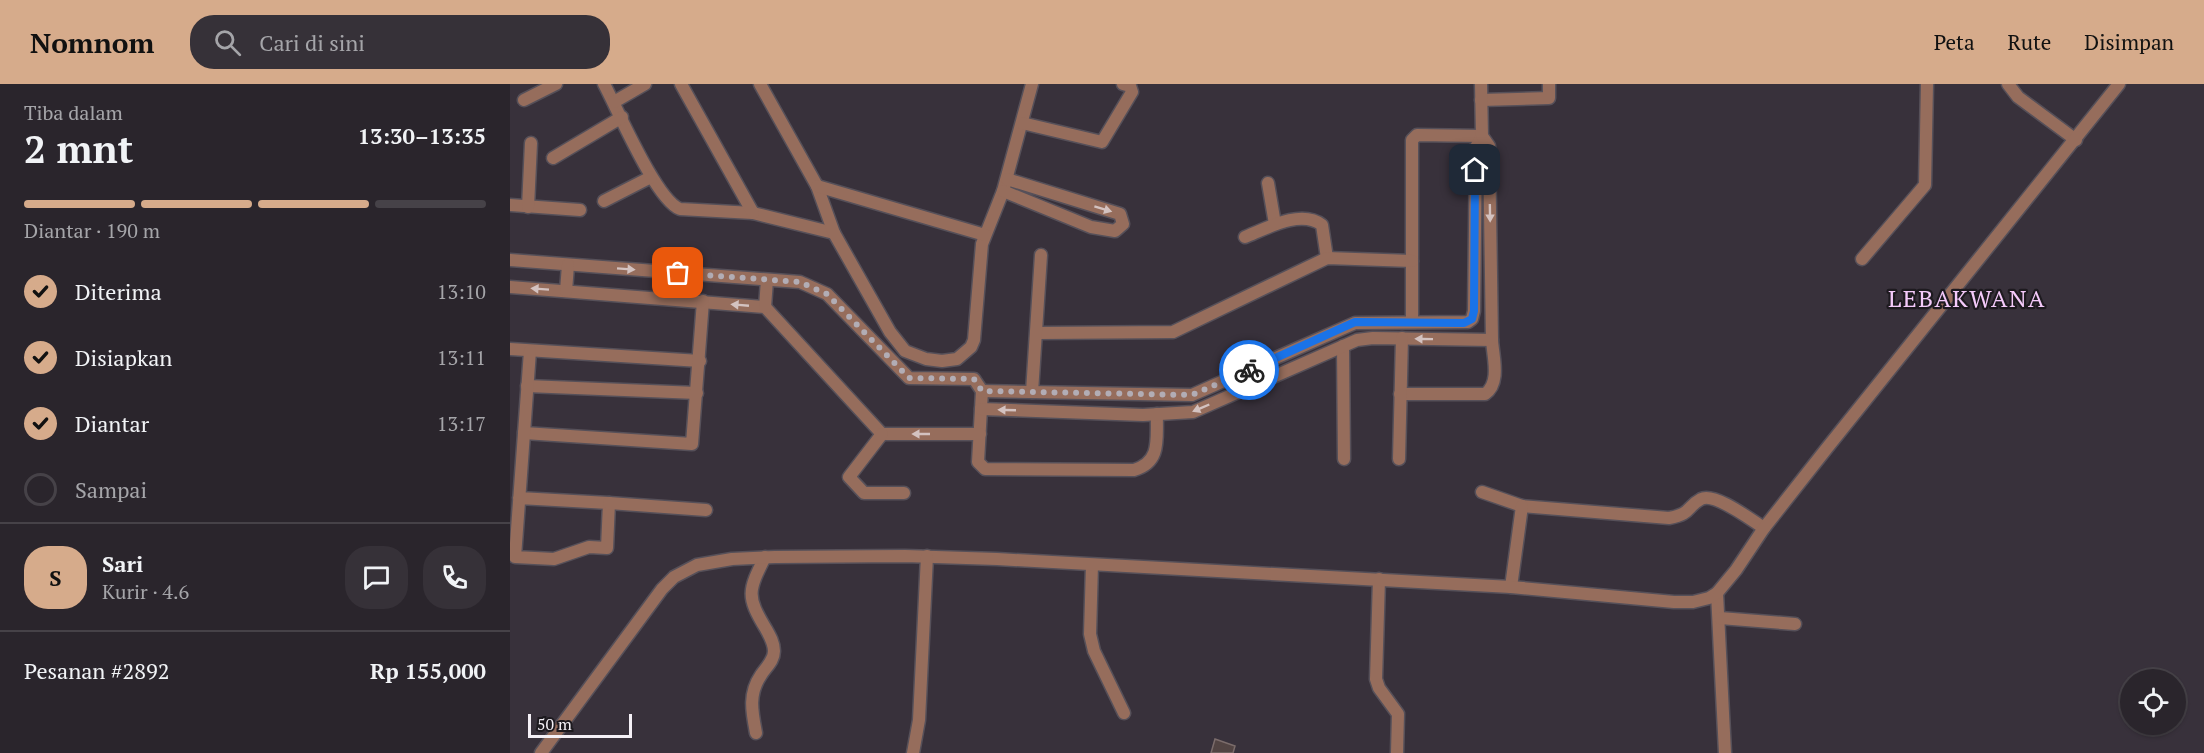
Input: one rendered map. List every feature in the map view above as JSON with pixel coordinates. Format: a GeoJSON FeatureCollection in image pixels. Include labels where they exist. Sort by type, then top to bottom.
{"type":"FeatureCollection","features":[{"type":"Feature","properties":{"kind":"street"},"geometry":{"type":"LineString","coordinates":[[524,100],[556,84]]}},
{"type":"Feature","properties":{"kind":"street"},"geometry":{"type":"LineString","coordinates":[[604,84],[651,177],[670,204],[680,209],[753,213],[834,233]]}},
{"type":"Feature","properties":{"kind":"street"},"geometry":{"type":"LineString","coordinates":[[614,102],[645,84]]}},
{"type":"Feature","properties":{"kind":"street"},"geometry":{"type":"LineString","coordinates":[[681,84],[753,213]]}},
{"type":"Feature","properties":{"kind":"street"},"geometry":{"type":"LineString","coordinates":[[760,84],[817,186],[834,233],[890,332],[905,351],[926,359],[942,361],[957,359],[971,347],[974,340],[985,235],[1005,185],[1032,84]]}},
{"type":"Feature","properties":{"kind":"street"},"geometry":{"type":"LineString","coordinates":[[1022,123],[1102,142],[1132,92],[1130,86],[1123,84]]}},
{"type":"Feature","properties":{"kind":"street"},"geometry":{"type":"LineString","coordinates":[[982,391],[1192,395],[1355,322],[1464,323],[1472,319],[1474,315],[1476,147],[1482,136],[1481,84]]}},
{"type":"Feature","properties":{"kind":"street"},"geometry":{"type":"LineString","coordinates":[[1481,100],[1549,98],[1549,84]]}},
{"type":"Feature","properties":{"kind":"street"},"geometry":{"type":"LineString","coordinates":[[1862,259],[1925,184],[1927,84]]}},
{"type":"Feature","properties":{"kind":"street"},"geometry":{"type":"LineString","coordinates":[[2008,84],[2019,97],[2076,140]]}},
{"type":"Feature","properties":{"kind":"street"},"geometry":{"type":"LineString","coordinates":[[542,753],[662,589],[674,577],[697,565],[765,557],[927,556],[1511,587],[1674,602],[1693,602],[1709,598],[1717,593],[1736,570],[1764,528],[2119,84]]}},
{"type":"Feature","properties":{"kind":"street"},"geometry":{"type":"LineString","coordinates":[[553,158],[622,117]]}},
{"type":"Feature","properties":{"kind":"street"},"geometry":{"type":"LineString","coordinates":[[1412,321],[1412,140],[1417,135],[1482,136]]}},
{"type":"Feature","properties":{"kind":"street"},"geometry":{"type":"LineString","coordinates":[[1400,394],[1485,394],[1492,388],[1495,379],[1492,340],[1490,146],[1482,136]]}},
{"type":"Feature","properties":{"kind":"street"},"geometry":{"type":"LineString","coordinates":[[528,207],[531,143]]}},
{"type":"Feature","properties":{"kind":"street"},"geometry":{"type":"LineString","coordinates":[[604,201],[651,177]]}},
{"type":"Feature","properties":{"kind":"street"},"geometry":{"type":"LineString","coordinates":[[1268,183],[1275,224]]}},
{"type":"Feature","properties":{"kind":"street"},"geometry":{"type":"LineString","coordinates":[[1005,185],[1073,200],[1120,214],[1123,224],[1115,231],[1091,227],[1005,185]]}},
{"type":"Feature","properties":{"kind":"street"},"geometry":{"type":"LineString","coordinates":[[817,186],[985,235]]}},
{"type":"Feature","properties":{"kind":"street"},"geometry":{"type":"LineString","coordinates":[[1067,217],[1073,200]]}},
{"type":"Feature","properties":{"kind":"street"},"geometry":{"type":"LineString","coordinates":[[510,205],[580,210]]}},
{"type":"Feature","properties":{"kind":"street"},"geometry":{"type":"LineString","coordinates":[[1245,237],[1275,224],[1307,218],[1316,220],[1322,225],[1327,258]]}},
{"type":"Feature","properties":{"kind":"street"},"geometry":{"type":"LineString","coordinates":[[1032,392],[1041,255]]}},
{"type":"Feature","properties":{"kind":"street"},"geometry":{"type":"LineString","coordinates":[[1037,333],[1173,332],[1327,258],[1412,261]]}},
{"type":"Feature","properties":{"kind":"street"},"geometry":{"type":"LineString","coordinates":[[510,260],[800,282],[827,294],[909,378],[974,379],[982,391],[978,462],[985,469],[1134,470],[1146,465],[1155,454],[1157,414]]}},
{"type":"Feature","properties":{"kind":"street"},"geometry":{"type":"LineString","coordinates":[[566,291],[567,265]]}},
{"type":"Feature","properties":{"kind":"street"},"geometry":{"type":"LineString","coordinates":[[765,307],[767,280]]}},
{"type":"Feature","properties":{"kind":"street"},"geometry":{"type":"LineString","coordinates":[[510,287],[765,307],[882,434],[980,434]]}},
{"type":"Feature","properties":{"kind":"street"},"geometry":{"type":"LineString","coordinates":[[524,433],[692,444],[703,301]]}},
{"type":"Feature","properties":{"kind":"street"},"geometry":{"type":"LineString","coordinates":[[1373,322],[1373,338]]}},
{"type":"Feature","properties":{"kind":"street"},"geometry":{"type":"LineString","coordinates":[[981,409],[1143,415],[1193,412],[1357,340],[1402,338],[1492,340]]}},
{"type":"Feature","properties":{"kind":"street"},"geometry":{"type":"LineString","coordinates":[[1399,459],[1402,338]]}},
{"type":"Feature","properties":{"kind":"street"},"geometry":{"type":"LineString","coordinates":[[1343,346],[1344,459]]}},
{"type":"Feature","properties":{"kind":"street"},"geometry":{"type":"LineString","coordinates":[[510,349],[700,361]]}},
{"type":"Feature","properties":{"kind":"street"},"geometry":{"type":"LineString","coordinates":[[530,351],[515,557],[554,559],[589,547],[607,548],[609,503]]}},
{"type":"Feature","properties":{"kind":"street"},"geometry":{"type":"LineString","coordinates":[[527,386],[697,393]]}},
{"type":"Feature","properties":{"kind":"street"},"geometry":{"type":"LineString","coordinates":[[1143,394],[1143,415]]}},
{"type":"Feature","properties":{"kind":"street"},"geometry":{"type":"LineString","coordinates":[[882,434],[849,477],[864,493],[904,493]]}},
{"type":"Feature","properties":{"kind":"street"},"geometry":{"type":"LineString","coordinates":[[1482,492],[1522,506],[1670,518],[1683,516],[1698,500],[1706,497],[1715,498],[1764,528]]}},
{"type":"Feature","properties":{"kind":"street"},"geometry":{"type":"LineString","coordinates":[[519,498],[706,510]]}},
{"type":"Feature","properties":{"kind":"street"},"geometry":{"type":"LineString","coordinates":[[1511,587],[1522,506]]}},
{"type":"Feature","properties":{"kind":"street"},"geometry":{"type":"LineString","coordinates":[[914,753],[919,720],[927,556]]}},
{"type":"Feature","properties":{"kind":"street"},"geometry":{"type":"LineString","coordinates":[[756,733],[750,706],[754,688],[772,660],[774,652],[773,642],[752,604],[753,581],[765,557]]}},
{"type":"Feature","properties":{"kind":"street"},"geometry":{"type":"LineString","coordinates":[[1092,565],[1090,634],[1094,651],[1124,712]]}},
{"type":"Feature","properties":{"kind":"street"},"geometry":{"type":"LineString","coordinates":[[1379,579],[1376,679],[1379,688],[1398,714],[1397,753]]}},
{"type":"Feature","properties":{"kind":"street"},"geometry":{"type":"LineString","coordinates":[[1717,593],[1725,753]]}},
{"type":"Feature","properties":{"kind":"street"},"geometry":{"type":"LineString","coordinates":[[1720,618],[1795,624]]}},
{"type":"Feature","properties":{"kind":"building"},"geometry":{"type":"Polygon","coordinates":[[[1215,739],[1235,746],[1233,753],[1211,753],[1215,739]]]}},
{"type":"Feature","properties":{"kind":"way so far"},"geometry":{"type":"LineString","coordinates":[[678,273],[800,282],[827,294],[909,378],[974,379],[982,391],[1192,395],[1249,370]]}},
{"type":"Feature","properties":{"kind":"district","name":"LEBAKWANA"},"geometry":{"type":"Point","coordinates":[1967,299]}},
{"type":"Feature","properties":{"kind":"route"},"geometry":{"type":"LineString","coordinates":[[1249,370],[1355,322],[1464,323],[1472,319],[1474,315],[1475,170]]}}]}
